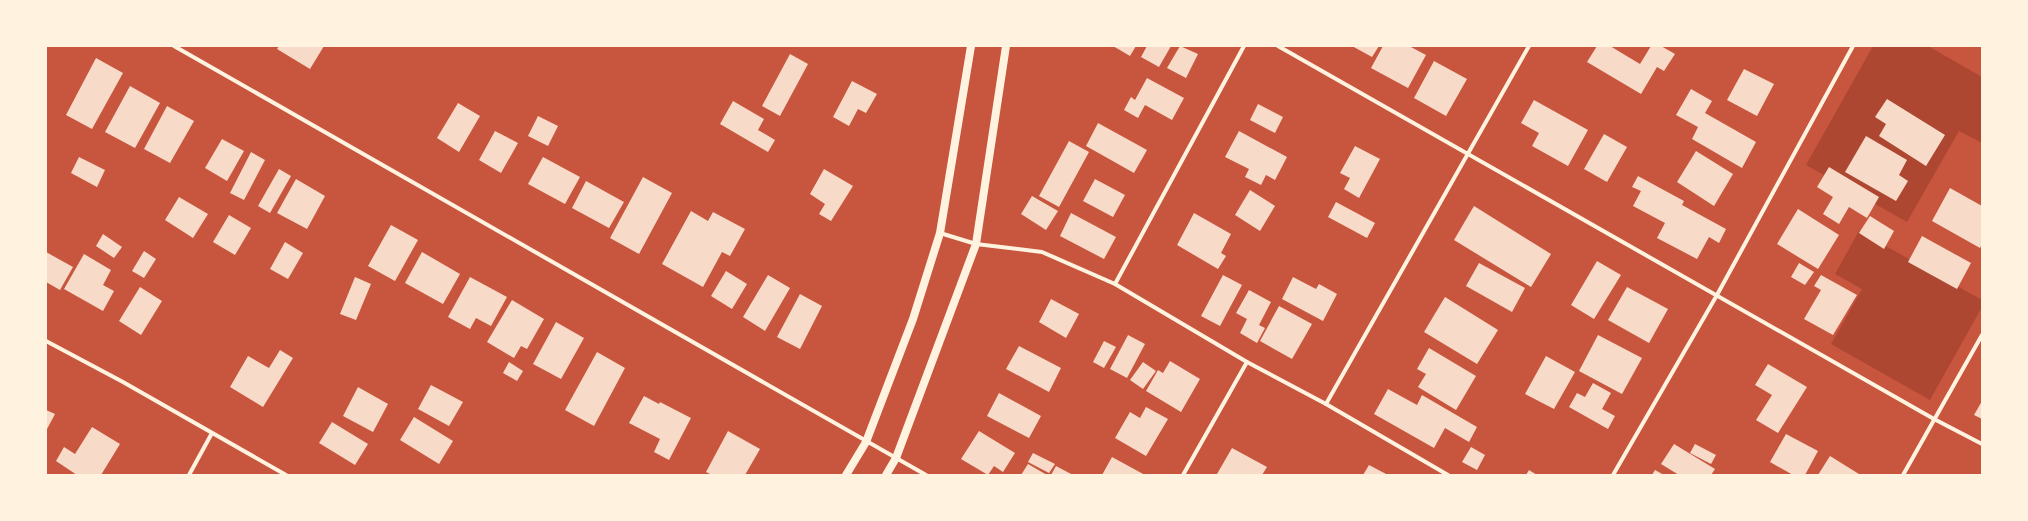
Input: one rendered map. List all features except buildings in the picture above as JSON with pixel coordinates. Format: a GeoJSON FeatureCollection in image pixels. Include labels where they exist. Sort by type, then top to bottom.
{"type":"FeatureCollection","features":[{"type":"Feature","properties":{"kind":"main road"},"geometry":{"type":"LineString","coordinates":[[846,475],[866,442],[913,319],[940,233],[971,46]]}},
{"type":"Feature","properties":{"kind":"main road"},"geometry":{"type":"LineString","coordinates":[[886,475],[896,458],[976,244],[1006,46]]}},
{"type":"Feature","properties":{"kind":"street"},"geometry":{"type":"LineString","coordinates":[[174,46],[926,475]]}},
{"type":"Feature","properties":{"kind":"street"},"geometry":{"type":"LineString","coordinates":[[1115,284],[1244,46]]}},
{"type":"Feature","properties":{"kind":"street"},"geometry":{"type":"LineString","coordinates":[[1278,46],[1467,155],[1934,419],[1982,444]]}},
{"type":"Feature","properties":{"kind":"street"},"geometry":{"type":"LineString","coordinates":[[1326,404],[1529,46]]}},
{"type":"Feature","properties":{"kind":"street"},"geometry":{"type":"LineString","coordinates":[[1613,475],[1717,295],[1853,46]]}},
{"type":"Feature","properties":{"kind":"street"},"geometry":{"type":"LineString","coordinates":[[940,233],[976,244],[1042,252],[1115,284],[1246,362],[1326,404],[1448,475]]}},
{"type":"Feature","properties":{"kind":"street"},"geometry":{"type":"LineString","coordinates":[[1903,475],[1982,335]]}},
{"type":"Feature","properties":{"kind":"street"},"geometry":{"type":"LineString","coordinates":[[46,341],[286,475]]}},
{"type":"Feature","properties":{"kind":"street"},"geometry":{"type":"LineString","coordinates":[[1183,475],[1246,362]]}},
{"type":"Feature","properties":{"kind":"street"},"geometry":{"type":"LineString","coordinates":[[189,475],[212,433]]}},
{"type":"Feature","properties":{"kind":"shaded area"},"geometry":{"type":"Polygon","coordinates":[[[1873,46],[1928,46],[1982,77],[1982,143],[1959,131],[1907,222],[1806,165],[1873,46]]]}},
{"type":"Feature","properties":{"kind":"shaded area"},"geometry":{"type":"Polygon","coordinates":[[[1859,231],[1982,300],[1982,307],[1930,400],[1831,344],[1862,289],[1835,274],[1859,231]]]}}]}
